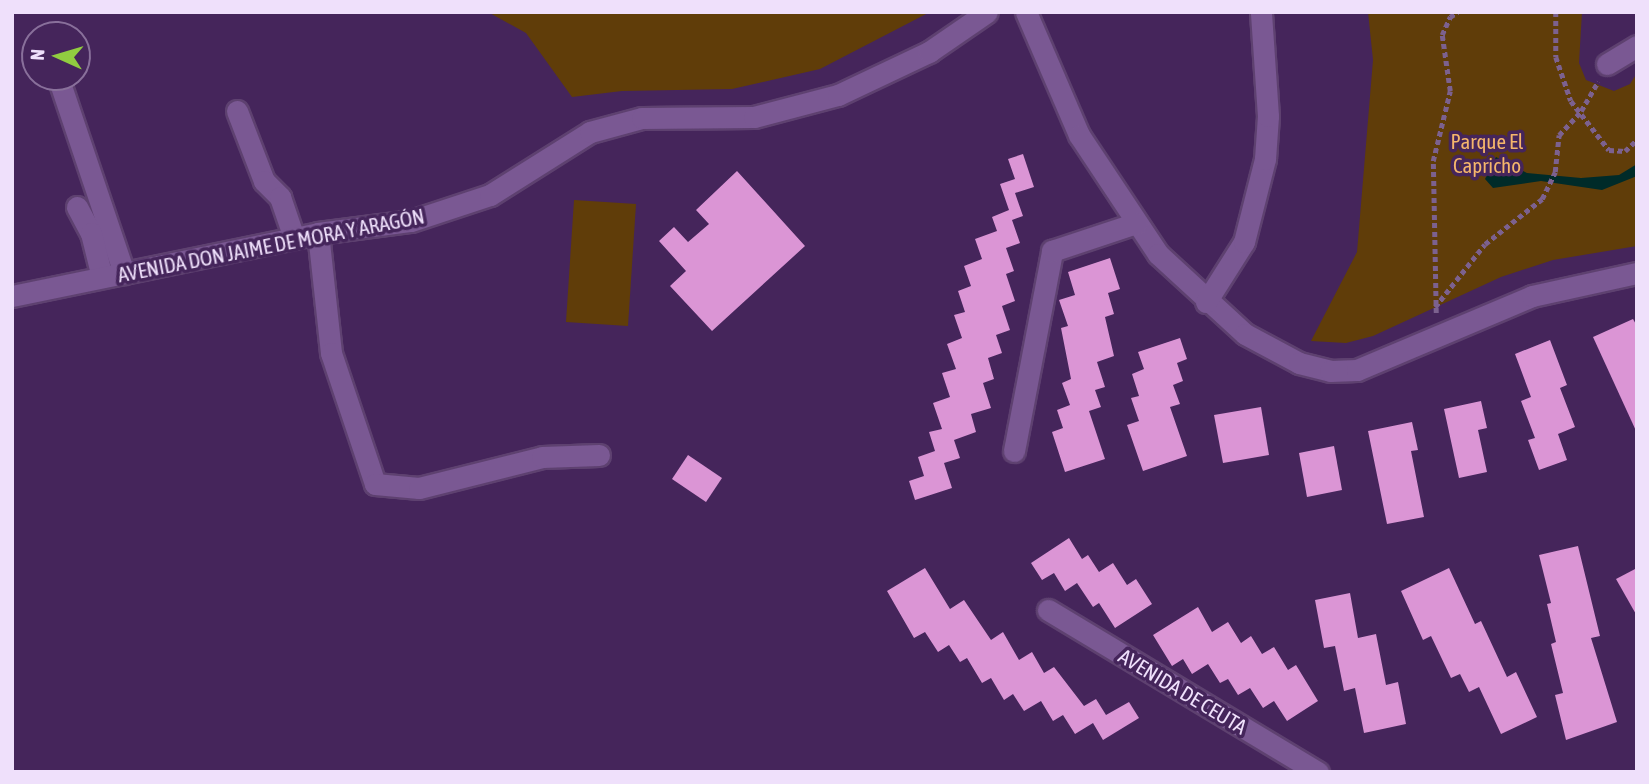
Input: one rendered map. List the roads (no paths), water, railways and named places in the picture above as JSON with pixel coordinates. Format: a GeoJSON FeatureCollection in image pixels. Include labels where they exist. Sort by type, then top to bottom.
{"type":"FeatureCollection","features":[{"type":"Feature","properties":{"kind":"street","name":"AVENIDA DON JAIME DE MORA Y ARAGÓN"},"geometry":{"type":"LineString","coordinates":[[12,296],[318,233],[411,221],[490,195],[590,132],[603,128],[642,118],[754,117],[838,95],[929,52],[988,12]]}},
{"type":"Feature","properties":{"kind":"street"},"geometry":{"type":"LineString","coordinates":[[1026,12],[1079,135],[1136,223],[1178,277],[1206,302],[1245,334],[1299,363],[1330,371],[1357,370],[1508,304],[1571,285],[1637,273]]}},
{"type":"Feature","properties":{"kind":"street"},"geometry":{"type":"LineString","coordinates":[[1206,302],[1244,242],[1265,159],[1269,116],[1261,12]]}},
{"type":"Feature","properties":{"kind":"street"},"geometry":{"type":"LineString","coordinates":[[1607,64],[1637,46]]}},
{"type":"Feature","properties":{"kind":"street"},"geometry":{"type":"LineString","coordinates":[[63,91],[124,273]]}},
{"type":"Feature","properties":{"kind":"street"},"geometry":{"type":"LineString","coordinates":[[237,111],[264,181],[280,197],[294,238]]}},
{"type":"Feature","properties":{"kind":"street"},"geometry":{"type":"LineString","coordinates":[[77,207],[91,233],[102,277]]}},
{"type":"Feature","properties":{"kind":"street"},"geometry":{"type":"LineString","coordinates":[[1014,451],[1052,251],[1136,223]]}},
{"type":"Feature","properties":{"kind":"street"},"geometry":{"type":"LineString","coordinates":[[318,233],[331,353],[375,484],[419,488],[542,457],[599,455]]}},
{"type":"Feature","properties":{"kind":"street","name":"AVENIDA DE CEUTA"},"geometry":{"type":"LineString","coordinates":[[1048,610],[1318,772]]}},
{"type":"Feature","properties":{"kind":"park label","name":"Parque El Capricho"},"geometry":{"type":"Point","coordinates":[1487,153]}}]}
